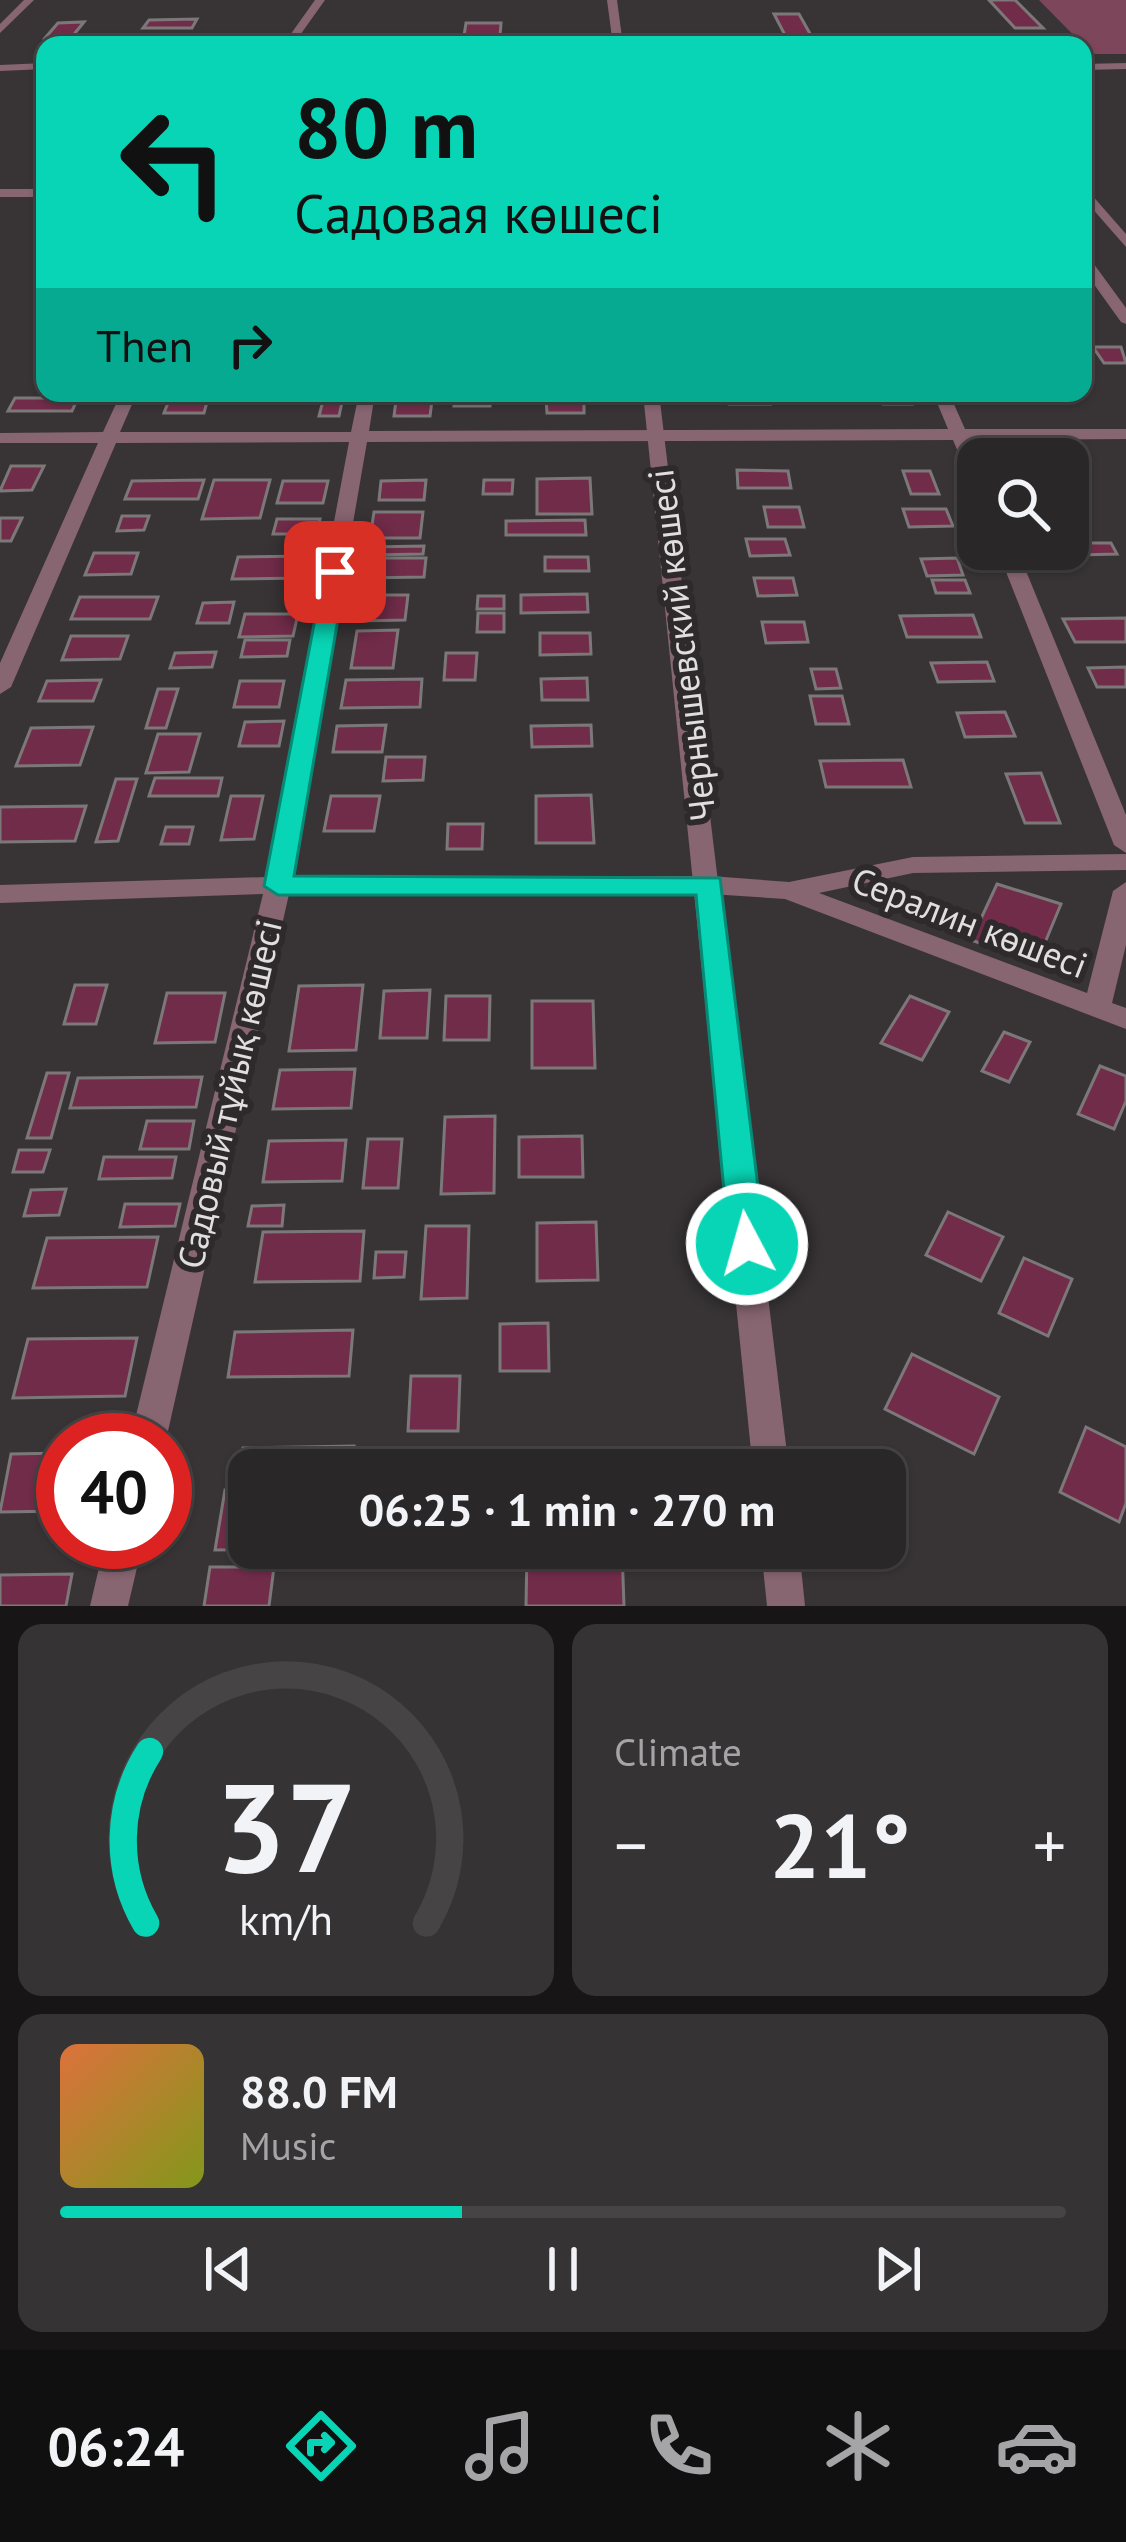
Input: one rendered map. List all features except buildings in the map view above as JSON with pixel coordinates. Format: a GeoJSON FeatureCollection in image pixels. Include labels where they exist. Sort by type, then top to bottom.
{"type":"FeatureCollection","features":[{"type":"Feature","properties":{"kind":"street"},"geometry":{"type":"LineString","coordinates":[[3,23],[28,0]]}},
{"type":"Feature","properties":{"kind":"street"},"geometry":{"type":"LineString","coordinates":[[294,36],[320,0]]}},
{"type":"Feature","properties":{"kind":"street"},"geometry":{"type":"LineString","coordinates":[[612,0],[617,36]]}},
{"type":"Feature","properties":{"kind":"street"},"geometry":{"type":"LineString","coordinates":[[0,68],[36,66]]}},
{"type":"Feature","properties":{"kind":"street"},"geometry":{"type":"LineString","coordinates":[[1092,67],[1126,66]]}},
{"type":"Feature","properties":{"kind":"street"},"geometry":{"type":"LineString","coordinates":[[0,194],[36,193]]}},
{"type":"Feature","properties":{"kind":"street"},"geometry":{"type":"LineString","coordinates":[[1097,206],[1126,243]]}},
{"type":"Feature","properties":{"kind":"street"},"geometry":{"type":"LineString","coordinates":[[1092,272],[1126,319]]}},
{"type":"Feature","properties":{"kind":"street"},"geometry":{"type":"LineString","coordinates":[[0,687],[124,402]]}},
{"type":"Feature","properties":{"kind":"street","name":"Садовый тұйық көшесі"},"geometry":{"type":"LineString","coordinates":[[154,1413],[278,886],[365,402]]}},
{"type":"Feature","properties":{"kind":"street","name":"Чернышевский көшесі"},"geometry":{"type":"LineString","coordinates":[[652,402],[710,885],[769,1449]]}},
{"type":"Feature","properties":{"kind":"street"},"geometry":{"type":"LineString","coordinates":[[945,402],[961,436]]}},
{"type":"Feature","properties":{"kind":"street"},"geometry":{"type":"LineString","coordinates":[[0,438],[1126,434]]}},
{"type":"Feature","properties":{"kind":"street"},"geometry":{"type":"LineString","coordinates":[[1015,570],[1126,845]]}},
{"type":"Feature","properties":{"kind":"street"},"geometry":{"type":"LineString","coordinates":[[0,894],[278,886],[710,885],[789,891],[913,865],[1126,862]]}},
{"type":"Feature","properties":{"kind":"street","name":"Сералин көшесі"},"geometry":{"type":"LineString","coordinates":[[789,891],[1126,1019]]}},
{"type":"Feature","properties":{"kind":"street"},"geometry":{"type":"LineString","coordinates":[[1097,1009],[1126,891]]}},
{"type":"Feature","properties":{"kind":"street"},"geometry":{"type":"LineString","coordinates":[[109,1606],[118,1569]]}},
{"type":"Feature","properties":{"kind":"street"},"geometry":{"type":"LineString","coordinates":[[782,1569],[786,1606]]}},
{"type":"Feature","properties":{"kind":"shaded area"},"geometry":{"type":"Polygon","coordinates":[[[1039,0],[1126,0],[1126,54],[1092,54],[1092,36],[1074,36],[1039,0]]]}},
{"type":"Feature","properties":{"kind":"route"},"geometry":{"type":"LineString","coordinates":[[335,572],[278,886],[710,885],[747,1244]]}}]}
